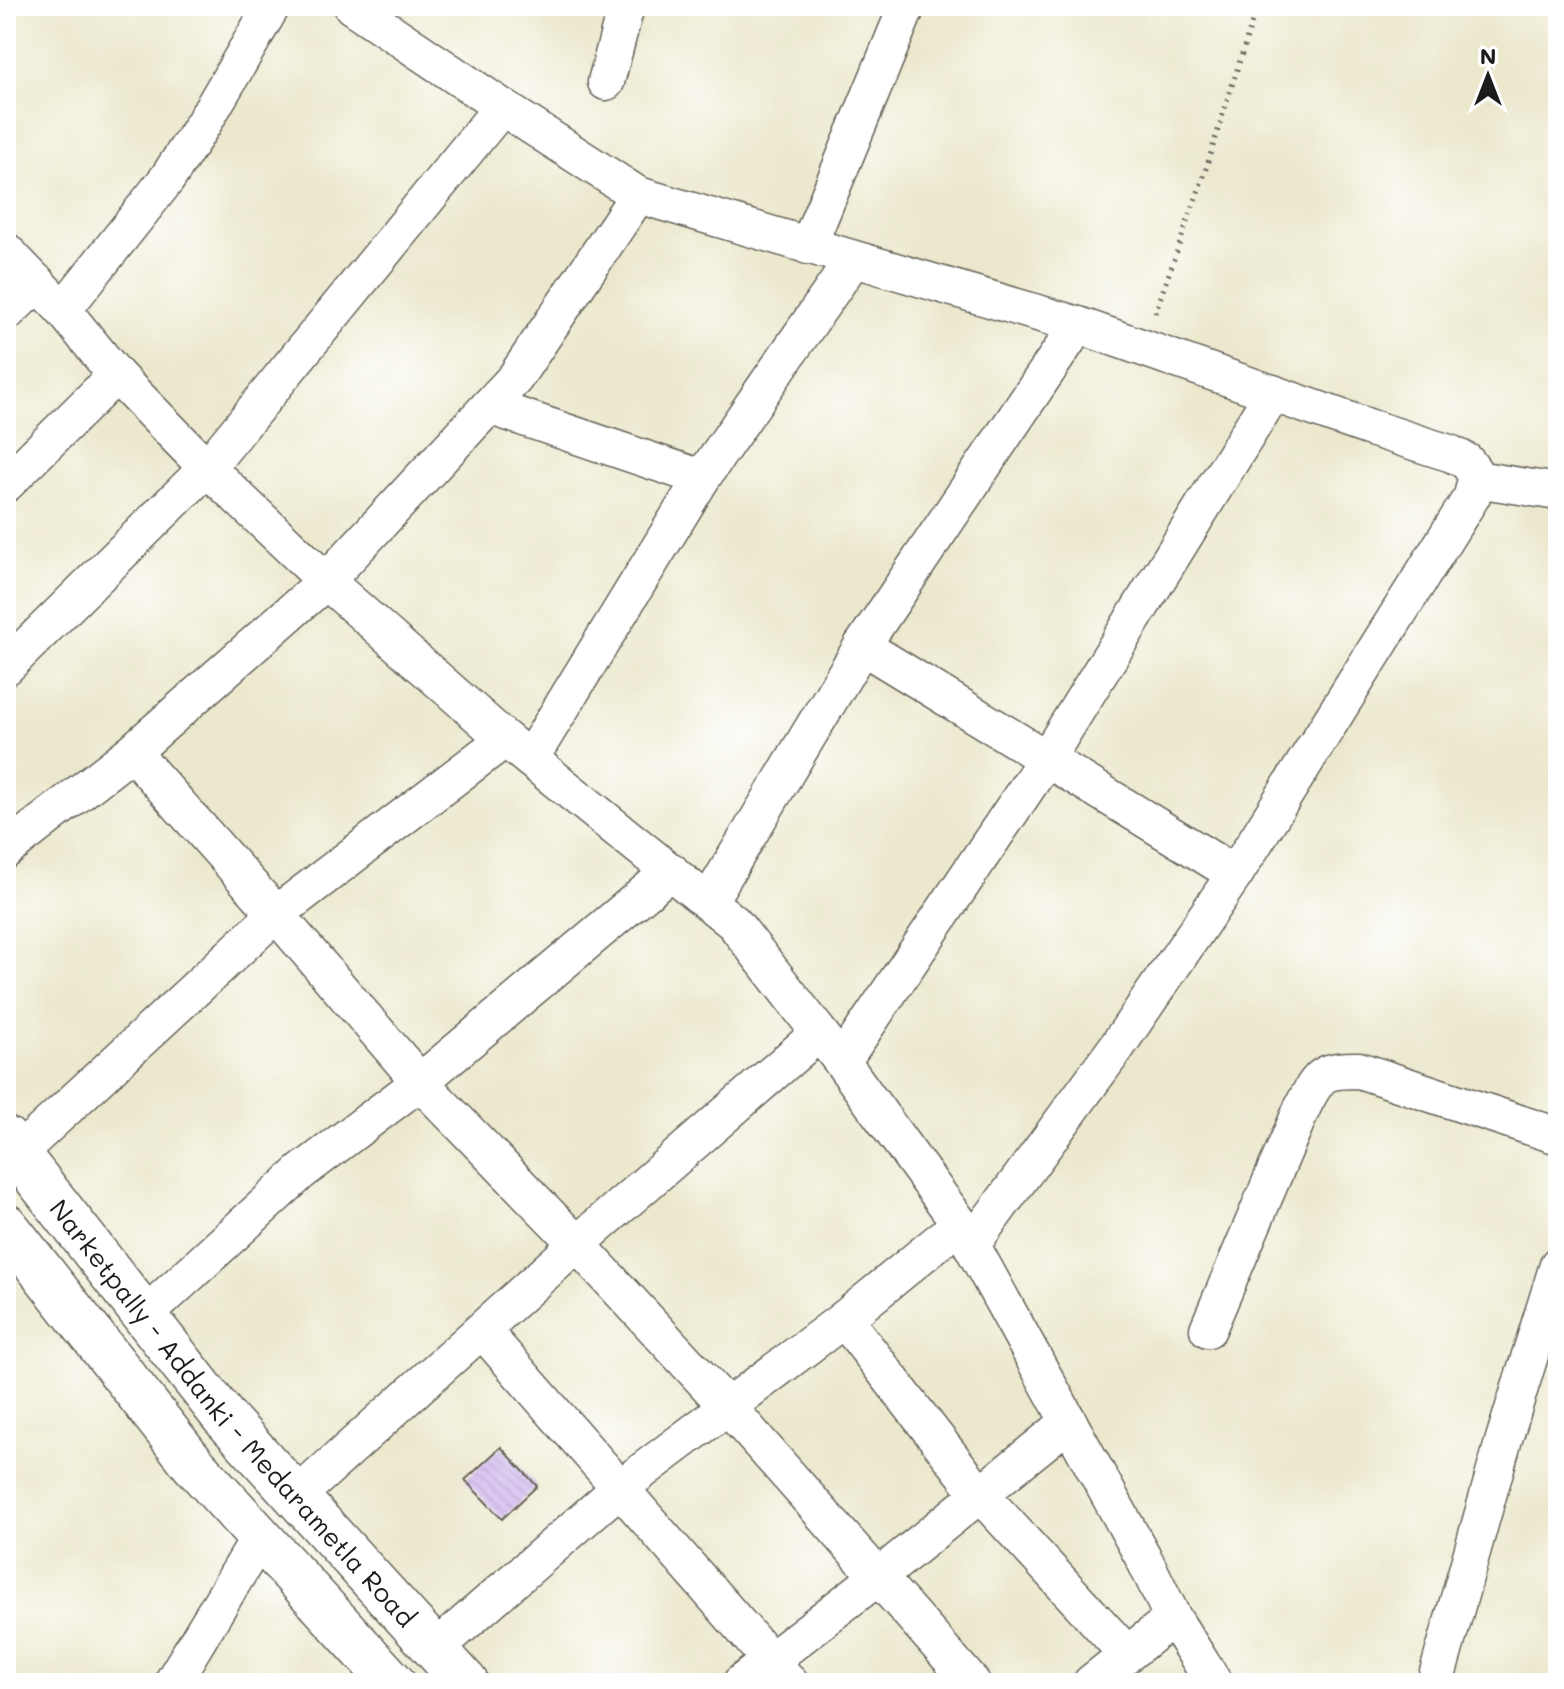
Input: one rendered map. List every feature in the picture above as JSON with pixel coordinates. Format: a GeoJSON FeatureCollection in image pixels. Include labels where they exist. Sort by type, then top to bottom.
{"type":"FeatureCollection","features":[{"type":"Feature","properties":{"kind":"highway","name":"Narketpally - Addanki - Medarametla Road"},"geometry":{"type":"LineString","coordinates":[[12,1147],[223,1416],[466,1683]]}},
{"type":"Feature","properties":{"kind":"highway","name":"Narketpally - Addanki - Medarametla Road"},"geometry":{"type":"LineString","coordinates":[[6,1226],[194,1465],[393,1683]]}},
{"type":"Feature","properties":{"kind":"street"},"geometry":{"type":"LineString","coordinates":[[63,310],[167,179],[272,6]]}},
{"type":"Feature","properties":{"kind":"street"},"geometry":{"type":"LineString","coordinates":[[352,6],[638,195],[1078,325],[1452,454],[1466,461],[1476,479],[1472,496],[1235,874],[1116,1048],[966,1234],[844,1319],[621,1487],[435,1649]]}},
{"type":"Feature","properties":{"kind":"street"},"geometry":{"type":"LineString","coordinates":[[606,82],[626,6]]}},
{"type":"Feature","properties":{"kind":"street"},"geometry":{"type":"LineString","coordinates":[[808,246],[907,6]]}},
{"type":"Feature","properties":{"kind":"street"},"geometry":{"type":"LineString","coordinates":[[6,667],[207,468],[502,107]]}},
{"type":"Feature","properties":{"kind":"street"},"geometry":{"type":"LineString","coordinates":[[6,850],[132,752],[326,581],[515,378],[638,195]]}},
{"type":"Feature","properties":{"kind":"street"},"geometry":{"type":"LineString","coordinates":[[6,251],[63,310],[116,375],[207,468],[326,581],[517,749],[734,923],[842,1062],[966,1234],[1143,1557],[1173,1618],[1214,1683]]}},
{"type":"Feature","properties":{"kind":"street"},"geometry":{"type":"LineString","coordinates":[[12,1147],[276,914],[517,749],[853,260]]}},
{"type":"Feature","properties":{"kind":"street"},"geometry":{"type":"LineString","coordinates":[[6,313],[38,283]]}},
{"type":"Feature","properties":{"kind":"street"},"geometry":{"type":"LineString","coordinates":[[709,901],[862,646],[1078,325]]}},
{"type":"Feature","properties":{"kind":"street"},"geometry":{"type":"LineString","coordinates":[[6,484],[116,375]]}},
{"type":"Feature","properties":{"kind":"street"},"geometry":{"type":"LineString","coordinates":[[842,1062],[1047,758],[1273,393]]}},
{"type":"Feature","properties":{"kind":"street"},"geometry":{"type":"LineString","coordinates":[[489,406],[702,478]]}},
{"type":"Feature","properties":{"kind":"street"},"geometry":{"type":"LineString","coordinates":[[1476,479],[1558,492]]}},
{"type":"Feature","properties":{"kind":"street"},"geometry":{"type":"LineString","coordinates":[[862,646],[1235,874]]}},
{"type":"Feature","properties":{"kind":"street"},"geometry":{"type":"LineString","coordinates":[[132,752],[420,1082],[577,1244],[727,1406],[972,1683]]}},
{"type":"Feature","properties":{"kind":"street"},"geometry":{"type":"LineString","coordinates":[[144,1316],[301,1172],[420,1082],[671,871]]}},
{"type":"Feature","properties":{"kind":"street"},"geometry":{"type":"LineString","coordinates":[[297,1496],[577,1244],[819,1033]]}},
{"type":"Feature","properties":{"kind":"street"},"geometry":{"type":"LineString","coordinates":[[1208,1329],[1303,1106],[1316,1081],[1331,1070],[1359,1070],[1558,1136]]}},
{"type":"Feature","properties":{"kind":"street"},"geometry":{"type":"LineString","coordinates":[[1435,1683],[1504,1439],[1558,1265]]}},
{"type":"Feature","properties":{"kind":"street"},"geometry":{"type":"LineString","coordinates":[[844,1319],[979,1493],[1127,1654]]}},
{"type":"Feature","properties":{"kind":"street"},"geometry":{"type":"LineString","coordinates":[[483,1331],[781,1672]]}},
{"type":"Feature","properties":{"kind":"street"},"geometry":{"type":"LineString","coordinates":[[741,1683],[781,1672],[878,1577],[1069,1422]]}},
{"type":"Feature","properties":{"kind":"street"},"geometry":{"type":"LineString","coordinates":[[172,1683],[260,1537]]}},
{"type":"Feature","properties":{"kind":"street"},"geometry":{"type":"LineString","coordinates":[[1091,1683],[1173,1618]]}},
{"type":"Feature","properties":{"kind":"path"},"geometry":{"type":"LineString","coordinates":[[1143,348],[1203,178],[1257,6]]}},
{"type":"Feature","properties":{"kind":"building"},"geometry":{"type":"Polygon","coordinates":[[[501,1447],[537,1486],[502,1519],[465,1480],[501,1447]]]}}]}
